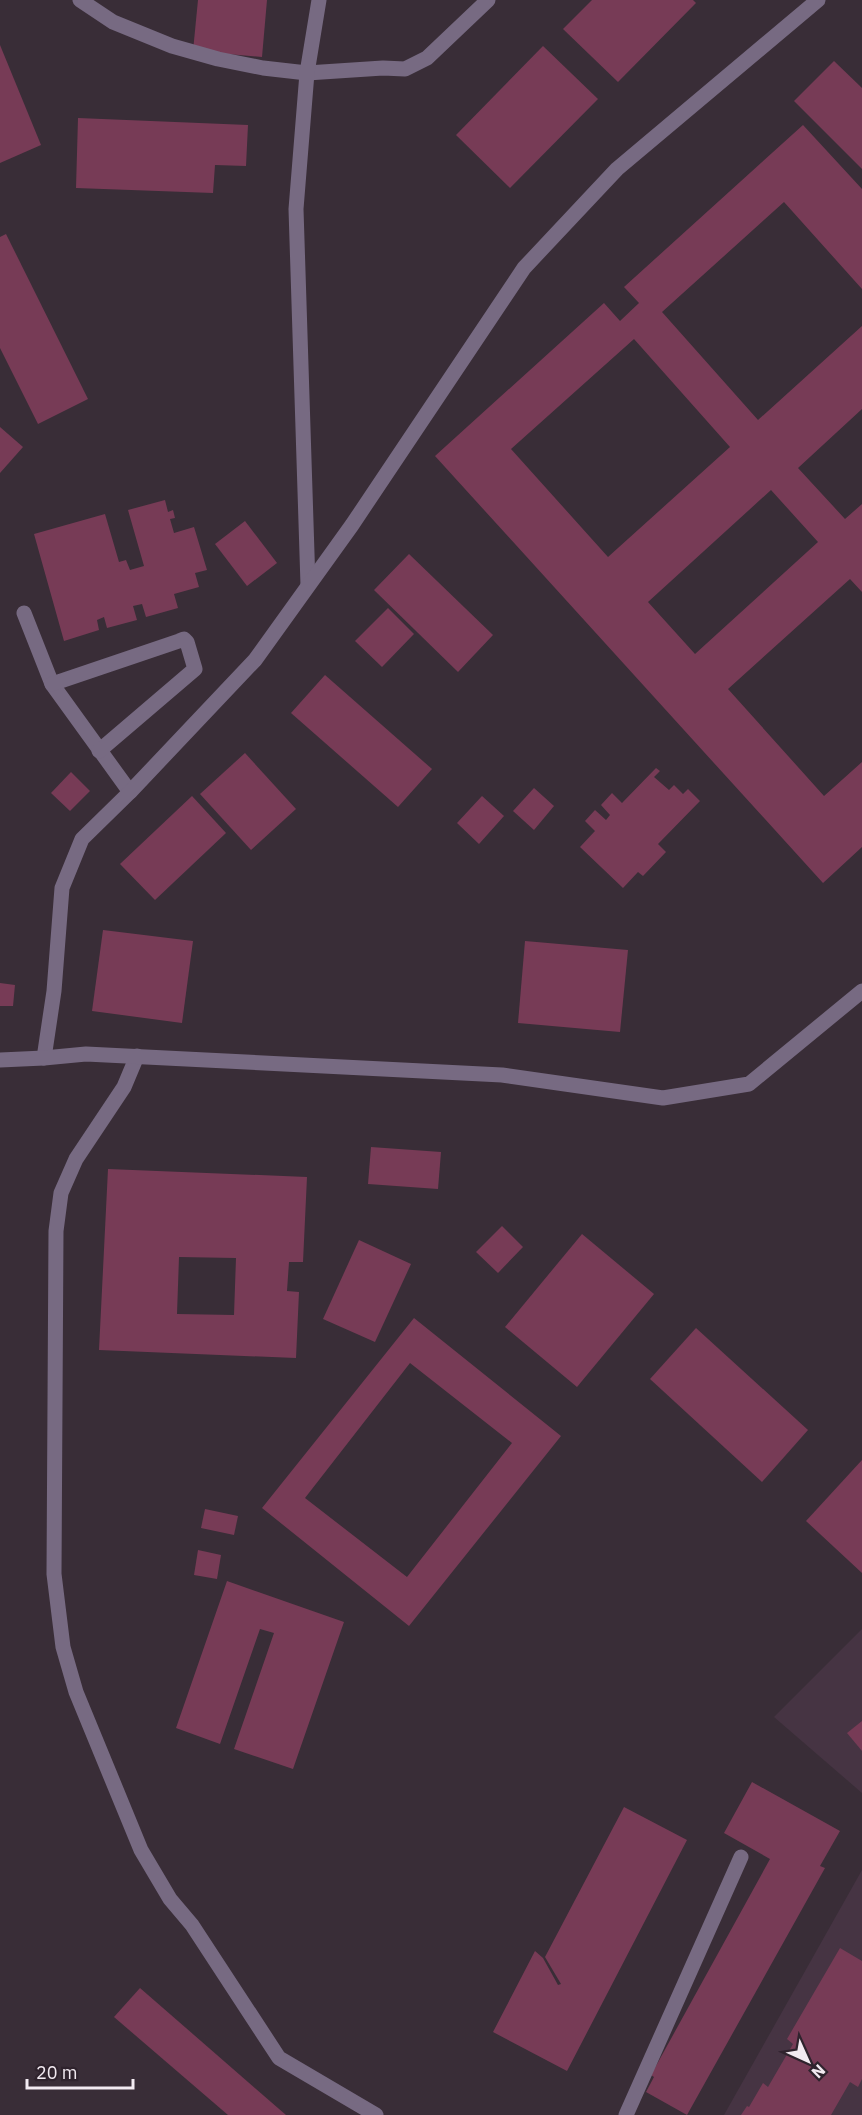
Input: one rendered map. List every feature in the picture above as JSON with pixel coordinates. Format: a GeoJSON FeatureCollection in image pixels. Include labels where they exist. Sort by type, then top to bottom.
{"type":"FeatureCollection","features":[{"type":"Feature","properties":{"kind":"street"},"geometry":{"type":"LineString","coordinates":[[80,0],[113,22],[172,46],[218,59],[263,68],[307,73],[383,68],[405,69],[427,58],[488,0]]}},
{"type":"Feature","properties":{"kind":"street"},"geometry":{"type":"LineString","coordinates":[[308,585],[296,209],[307,73],[319,0]]}},
{"type":"Feature","properties":{"kind":"street"},"geometry":{"type":"LineString","coordinates":[[44,1058],[54,991],[62,888],[82,839],[130,792],[255,660],[352,525],[524,268],[617,169],[818,0]]}},
{"type":"Feature","properties":{"kind":"street"},"geometry":{"type":"LineString","coordinates":[[24,613],[52,684],[130,792]]}},
{"type":"Feature","properties":{"kind":"street"},"geometry":{"type":"LineString","coordinates":[[52,684],[183,639],[187,642],[195,669],[99,751]]}},
{"type":"Feature","properties":{"kind":"street"},"geometry":{"type":"LineString","coordinates":[[0,1060],[86,1054],[502,1075],[663,1098],[749,1084],[862,991]]}},
{"type":"Feature","properties":{"kind":"street"},"geometry":{"type":"LineString","coordinates":[[137,1056],[123,1087],[75,1159],[62,1192],[56,1231],[54,1574],[63,1647],[76,1692],[141,1850],[170,1899],[192,1925],[279,2058],[376,2115]]}},
{"type":"Feature","properties":{"kind":"street"},"geometry":{"type":"LineString","coordinates":[[626,2115],[741,1857]]}},
{"type":"Feature","properties":{"kind":"shaded area"},"geometry":{"type":"Polygon","coordinates":[[[862,1629],[862,1793],[774,1717],[862,1629]]]}},
{"type":"Feature","properties":{"kind":"shaded area"},"geometry":{"type":"Polygon","coordinates":[[[862,1870],[862,2115],[724,2115],[862,1870]]]}},
{"type":"Feature","properties":{"kind":"building"},"geometry":{"type":"Polygon","coordinates":[[[198,0],[267,0],[262,57],[193,51],[198,0]]]}},
{"type":"Feature","properties":{"kind":"building"},"geometry":{"type":"Polygon","coordinates":[[[592,0],[693,0],[696,3],[618,82],[563,29],[592,0]]]}},
{"type":"Feature","properties":{"kind":"building"},"geometry":{"type":"Polygon","coordinates":[[[0,45],[41,145],[0,163],[0,45]]]}},
{"type":"Feature","properties":{"kind":"building"},"geometry":{"type":"Polygon","coordinates":[[[543,46],[598,99],[510,188],[456,135],[543,46]]]}},
{"type":"Feature","properties":{"kind":"building"},"geometry":{"type":"Polygon","coordinates":[[[834,61],[862,88],[862,169],[794,101],[834,61]]]}},
{"type":"Feature","properties":{"kind":"building"},"geometry":{"type":"Polygon","coordinates":[[[78,118],[248,125],[246,166],[215,165],[213,193],[76,188],[78,118]]]}},
{"type":"Feature","properties":{"kind":"building"},"geometry":{"type":"Polygon","coordinates":[[[803,125],[862,189],[862,289],[784,202],[662,312],[758,420],[862,326],[862,409],[798,468],[845,519],[862,504],[862,592],[850,579],[728,689],[824,796],[862,762],[862,847],[823,883],[435,456],[604,303],[620,321],[639,303],[624,287],[803,125]],[[634,339],[511,449],[608,557],[730,447],[634,339]],[[771,490],[648,602],[695,654],[818,542],[771,490]]]}},
{"type":"Feature","properties":{"kind":"building"},"geometry":{"type":"Polygon","coordinates":[[[6,234],[88,399],[38,424],[0,348],[0,237],[6,234]]]}},
{"type":"Feature","properties":{"kind":"building"},"geometry":{"type":"Polygon","coordinates":[[[0,427],[23,447],[0,473],[0,427]]]}},
{"type":"Feature","properties":{"kind":"building"},"geometry":{"type":"Polygon","coordinates":[[[165,500],[168,512],[173,510],[175,518],[170,519],[174,533],[194,527],[207,570],[195,573],[199,587],[174,594],[178,608],[146,617],[142,604],[133,606],[137,620],[107,628],[104,617],[97,620],[99,630],[64,641],[34,534],[105,514],[119,562],[126,560],[130,570],[144,566],[128,510],[165,500]]]}},
{"type":"Feature","properties":{"kind":"building"},"geometry":{"type":"Polygon","coordinates":[[[245,521],[277,563],[247,586],[215,544],[245,521]]]}},
{"type":"Feature","properties":{"kind":"building"},"geometry":{"type":"Polygon","coordinates":[[[409,554],[493,635],[458,672],[374,590],[409,554]]]}},
{"type":"Feature","properties":{"kind":"building"},"geometry":{"type":"Polygon","coordinates":[[[388,608],[414,634],[382,667],[355,641],[388,608]]]}},
{"type":"Feature","properties":{"kind":"building"},"geometry":{"type":"Polygon","coordinates":[[[325,675],[432,769],[398,807],[291,713],[325,675]]]}},
{"type":"Feature","properties":{"kind":"building"},"geometry":{"type":"Polygon","coordinates":[[[245,753],[296,809],[251,850],[200,794],[245,753]]]}},
{"type":"Feature","properties":{"kind":"building"},"geometry":{"type":"Polygon","coordinates":[[[656,768],[660,771],[654,777],[669,790],[674,785],[683,794],[688,789],[700,801],[658,844],[666,852],[643,876],[638,872],[623,888],[580,847],[595,831],[585,821],[595,810],[606,820],[610,815],[601,805],[612,793],[622,803],[656,768]]]}},
{"type":"Feature","properties":{"kind":"building"},"geometry":{"type":"Polygon","coordinates":[[[71,772],[90,791],[70,811],[51,793],[71,772]]]}},
{"type":"Feature","properties":{"kind":"building"},"geometry":{"type":"Polygon","coordinates":[[[534,788],[554,806],[534,830],[513,811],[534,788]]]}},
{"type":"Feature","properties":{"kind":"building"},"geometry":{"type":"Polygon","coordinates":[[[192,796],[226,833],[155,900],[120,864],[192,796]]]}},
{"type":"Feature","properties":{"kind":"building"},"geometry":{"type":"Polygon","coordinates":[[[482,796],[504,816],[479,844],[457,823],[482,796]]]}},
{"type":"Feature","properties":{"kind":"building"},"geometry":{"type":"Polygon","coordinates":[[[103,930],[193,941],[182,1023],[92,1011],[103,930]]]}},
{"type":"Feature","properties":{"kind":"building"},"geometry":{"type":"Polygon","coordinates":[[[525,941],[628,950],[620,1032],[518,1023],[525,941]]]}},
{"type":"Feature","properties":{"kind":"building"},"geometry":{"type":"Polygon","coordinates":[[[0,983],[15,985],[13,1006],[0,1006],[0,983]]]}},
{"type":"Feature","properties":{"kind":"building"},"geometry":{"type":"Polygon","coordinates":[[[371,1147],[441,1152],[438,1189],[368,1184],[371,1147]]]}},
{"type":"Feature","properties":{"kind":"building"},"geometry":{"type":"Polygon","coordinates":[[[108,1169],[307,1177],[303,1262],[289,1262],[287,1291],[299,1292],[296,1358],[99,1350],[108,1169]],[[179,1257],[177,1314],[234,1315],[236,1258],[179,1257]]]}},
{"type":"Feature","properties":{"kind":"building"},"geometry":{"type":"Polygon","coordinates":[[[502,1226],[523,1247],[498,1273],[476,1252],[502,1226]]]}},
{"type":"Feature","properties":{"kind":"building"},"geometry":{"type":"Polygon","coordinates":[[[582,1234],[654,1294],[577,1387],[505,1327],[582,1234]]]}},
{"type":"Feature","properties":{"kind":"building"},"geometry":{"type":"Polygon","coordinates":[[[359,1240],[411,1264],[375,1342],[323,1319],[359,1240]]]}},
{"type":"Feature","properties":{"kind":"building"},"geometry":{"type":"Polygon","coordinates":[[[414,1318],[561,1436],[409,1626],[262,1508],[414,1318]],[[410,1363],[305,1498],[407,1577],[512,1443],[410,1363]]]}},
{"type":"Feature","properties":{"kind":"building"},"geometry":{"type":"Polygon","coordinates":[[[696,1328],[808,1430],[762,1482],[650,1379],[696,1328]]]}},
{"type":"Feature","properties":{"kind":"building"},"geometry":{"type":"Polygon","coordinates":[[[862,1460],[862,1573],[806,1521],[862,1460]]]}},
{"type":"Feature","properties":{"kind":"building"},"geometry":{"type":"Polygon","coordinates":[[[205,1509],[238,1516],[234,1535],[201,1528],[205,1509]]]}},
{"type":"Feature","properties":{"kind":"building"},"geometry":{"type":"Polygon","coordinates":[[[198,1550],[221,1555],[217,1579],[194,1575],[198,1550]]]}},
{"type":"Feature","properties":{"kind":"building"},"geometry":{"type":"Polygon","coordinates":[[[227,1581],[344,1622],[293,1769],[234,1749],[274,1633],[260,1629],[220,1744],[176,1728],[227,1581]]]}},
{"type":"Feature","properties":{"kind":"building"},"geometry":{"type":"Polygon","coordinates":[[[862,1721],[862,1751],[847,1733],[862,1721]]]}},
{"type":"Feature","properties":{"kind":"building"},"geometry":{"type":"Polygon","coordinates":[[[752,1782],[840,1831],[820,1866],[825,1868],[687,2115],[646,2092],[654,2077],[651,2075],[770,1859],[724,1833],[752,1782]]]}},
{"type":"Feature","properties":{"kind":"building"},"geometry":{"type":"Polygon","coordinates":[[[624,1807],[687,1840],[567,2071],[493,2032],[535,1951],[543,1958],[558,1985],[561,1984],[545,1957],[624,1807]]]}},
{"type":"Feature","properties":{"kind":"building"},"geometry":{"type":"Polygon","coordinates":[[[840,1948],[862,1961],[862,2079],[858,2087],[850,2082],[831,2115],[741,2115],[747,2106],[749,2107],[763,2083],[768,2087],[793,2044],[787,2039],[840,1948]]]}},
{"type":"Feature","properties":{"kind":"building"},"geometry":{"type":"Polygon","coordinates":[[[140,1988],[286,2115],[228,2115],[114,2017],[140,1988]]]}}]}
